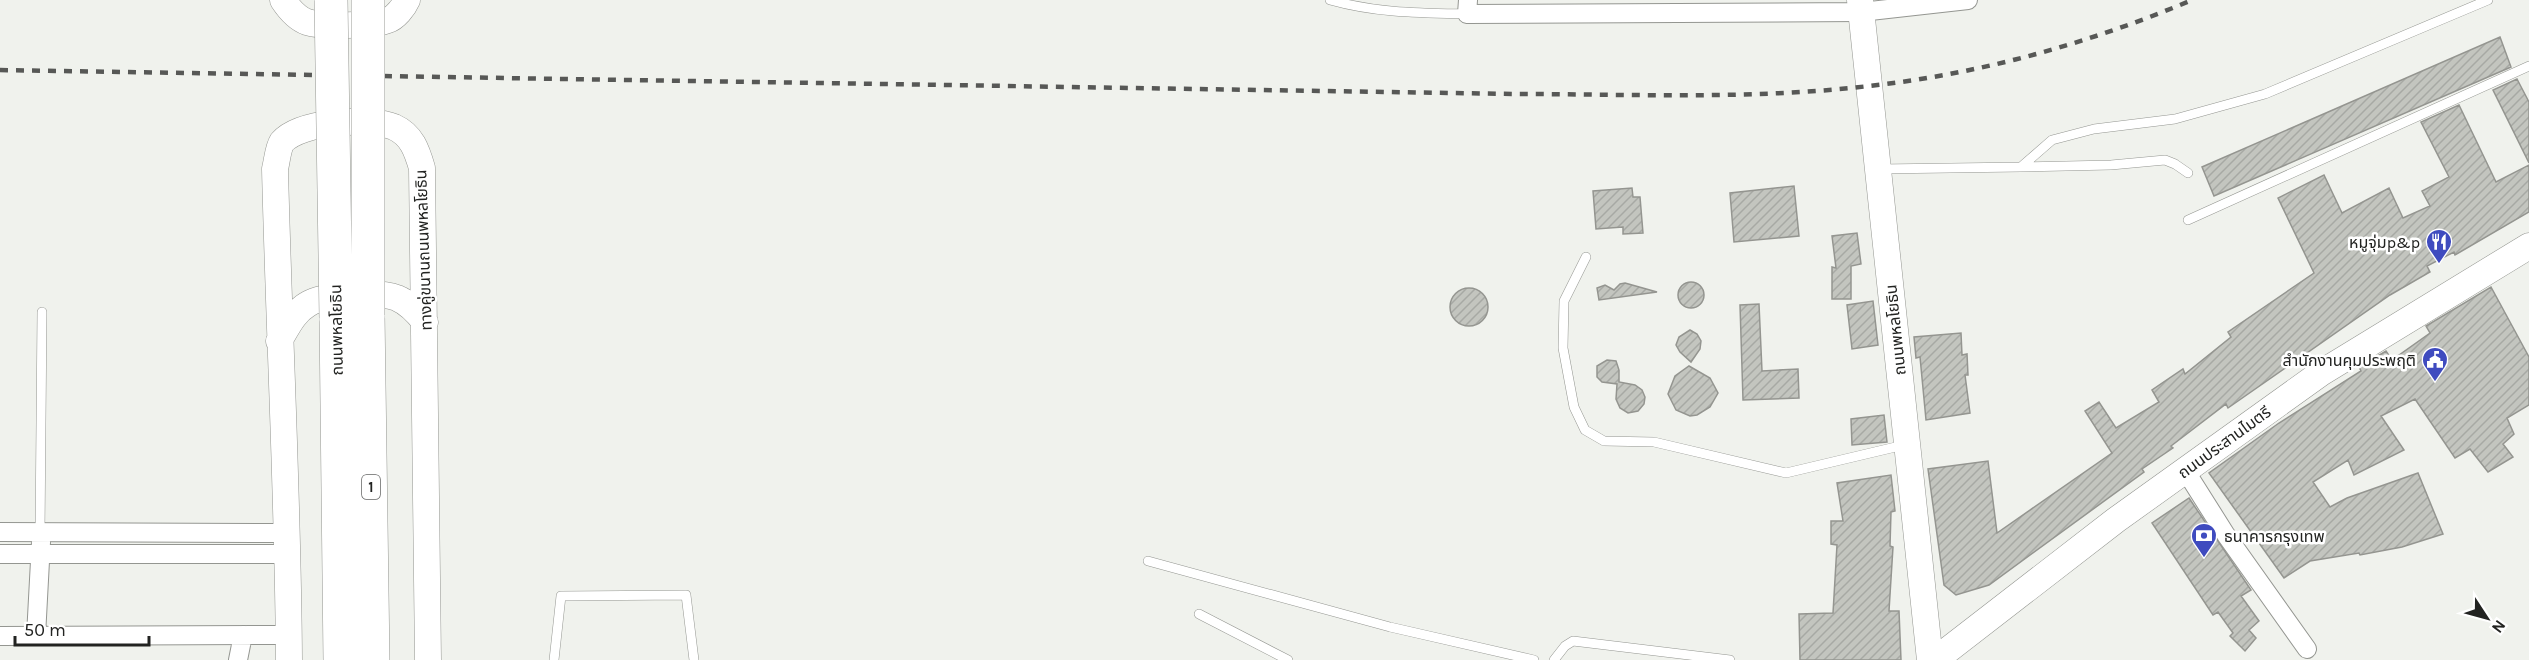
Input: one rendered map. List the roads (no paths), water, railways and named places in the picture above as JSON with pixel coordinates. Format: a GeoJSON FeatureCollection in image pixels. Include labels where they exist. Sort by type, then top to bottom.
{"type":"FeatureCollection","features":[{"type":"Feature","properties":{"kind":"highway","name":"ถนนพหลโยธิน"},"geometry":{"type":"LineString","coordinates":[[332,0],[340,660]]}},
{"type":"Feature","properties":{"kind":"highway","name":"ถนนพหลโยธิน"},"geometry":{"type":"LineString","coordinates":[[368,0],[368,315],[373,660]]}},
{"type":"Feature","properties":{"kind":"main road"},"geometry":{"type":"LineString","coordinates":[[283,0],[290,11],[308,22],[352,26],[390,20],[407,0]]}},
{"type":"Feature","properties":{"kind":"main road","name":"ถนนพหลโยธิน"},"geometry":{"type":"LineString","coordinates":[[1860,6],[1930,660]]}},
{"type":"Feature","properties":{"kind":"main road","name":"ทางคู่ขนานถนนพหลโยธิน"},"geometry":{"type":"LineString","coordinates":[[289,660],[288,543],[279,341],[276,169],[281,143],[298,130],[353,121],[394,127],[415,143],[422,168],[428,660]]}},
{"type":"Feature","properties":{"kind":"main road","name":"ถนนประสานไมตรี"},"geometry":{"type":"LineString","coordinates":[[1935,660],[2116,520],[2321,373],[2528,251]]}},
{"type":"Feature","properties":{"kind":"main road"},"geometry":{"type":"LineString","coordinates":[[279,341],[297,313],[318,299],[385,295],[407,304],[425,322]]}},
{"type":"Feature","properties":{"kind":"street"},"geometry":{"type":"LineString","coordinates":[[1467,7],[1860,6],[1968,0]]}},
{"type":"Feature","properties":{"kind":"street"},"geometry":{"type":"LineString","coordinates":[[2185,470],[2226,535],[2307,649]]}},
{"type":"Feature","properties":{"kind":"street"},"geometry":{"type":"LineString","coordinates":[[0,532],[288,543]]}},
{"type":"Feature","properties":{"kind":"street"},"geometry":{"type":"LineString","coordinates":[[36,636],[40,534]]}},
{"type":"Feature","properties":{"kind":"street"},"geometry":{"type":"LineString","coordinates":[[0,554],[288,543]]}},
{"type":"Feature","properties":{"kind":"street"},"geometry":{"type":"LineString","coordinates":[[238,660],[243,635]]}},
{"type":"Feature","properties":{"kind":"street"},"geometry":{"type":"LineString","coordinates":[[0,636],[289,635]]}},
{"type":"Feature","properties":{"kind":"lane"},"geometry":{"type":"LineString","coordinates":[[1330,0],[1362,9],[1404,13],[1467,7]]}},
{"type":"Feature","properties":{"kind":"lane"},"geometry":{"type":"LineString","coordinates":[[2021,167],[2052,140],[2094,129],[2175,119],[2265,94],[2488,0]]}},
{"type":"Feature","properties":{"kind":"lane"},"geometry":{"type":"LineString","coordinates":[[2188,220],[2529,66]]}},
{"type":"Feature","properties":{"kind":"lane"},"geometry":{"type":"LineString","coordinates":[[1878,169],[2111,165],[2164,160],[2188,173]]}},
{"type":"Feature","properties":{"kind":"lane"},"geometry":{"type":"LineString","coordinates":[[1586,256],[1564,302],[1563,348],[1574,407],[1585,430],[1604,441],[1654,442],[1786,473],[1907,445]]}},
{"type":"Feature","properties":{"kind":"lane"},"geometry":{"type":"LineString","coordinates":[[40,534],[42,312]]}},
{"type":"Feature","properties":{"kind":"lane"},"geometry":{"type":"LineString","coordinates":[[1148,561],[1390,627],[1534,660]]}},
{"type":"Feature","properties":{"kind":"lane"},"geometry":{"type":"LineString","coordinates":[[554,660],[561,596],[664,595],[687,595],[694,660]]}},
{"type":"Feature","properties":{"kind":"lane"},"geometry":{"type":"LineString","coordinates":[[1199,614],[1288,660]]}},
{"type":"Feature","properties":{"kind":"lane"},"geometry":{"type":"LineString","coordinates":[[1554,660],[1565,646],[1573,641],[1730,660]]}},
{"type":"Feature","properties":{"kind":"railway"},"geometry":{"type":"LineString","coordinates":[[0,70],[1512,94],[1736,95],[1869,86],[1952,74],[2074,43],[2192,0]]}},
{"type":"Feature","properties":{"kind":"place","name":"หมูจุ่มp&p"},"geometry":{"type":"Point","coordinates":[2439,265]}},
{"type":"Feature","properties":{"kind":"place","name":"สำนักงานคุมประพฤติ"},"geometry":{"type":"Point","coordinates":[2435,383]}},
{"type":"Feature","properties":{"kind":"place","name":"ธนาคารกรุงเทพ"},"geometry":{"type":"Point","coordinates":[2204,559]}}]}
